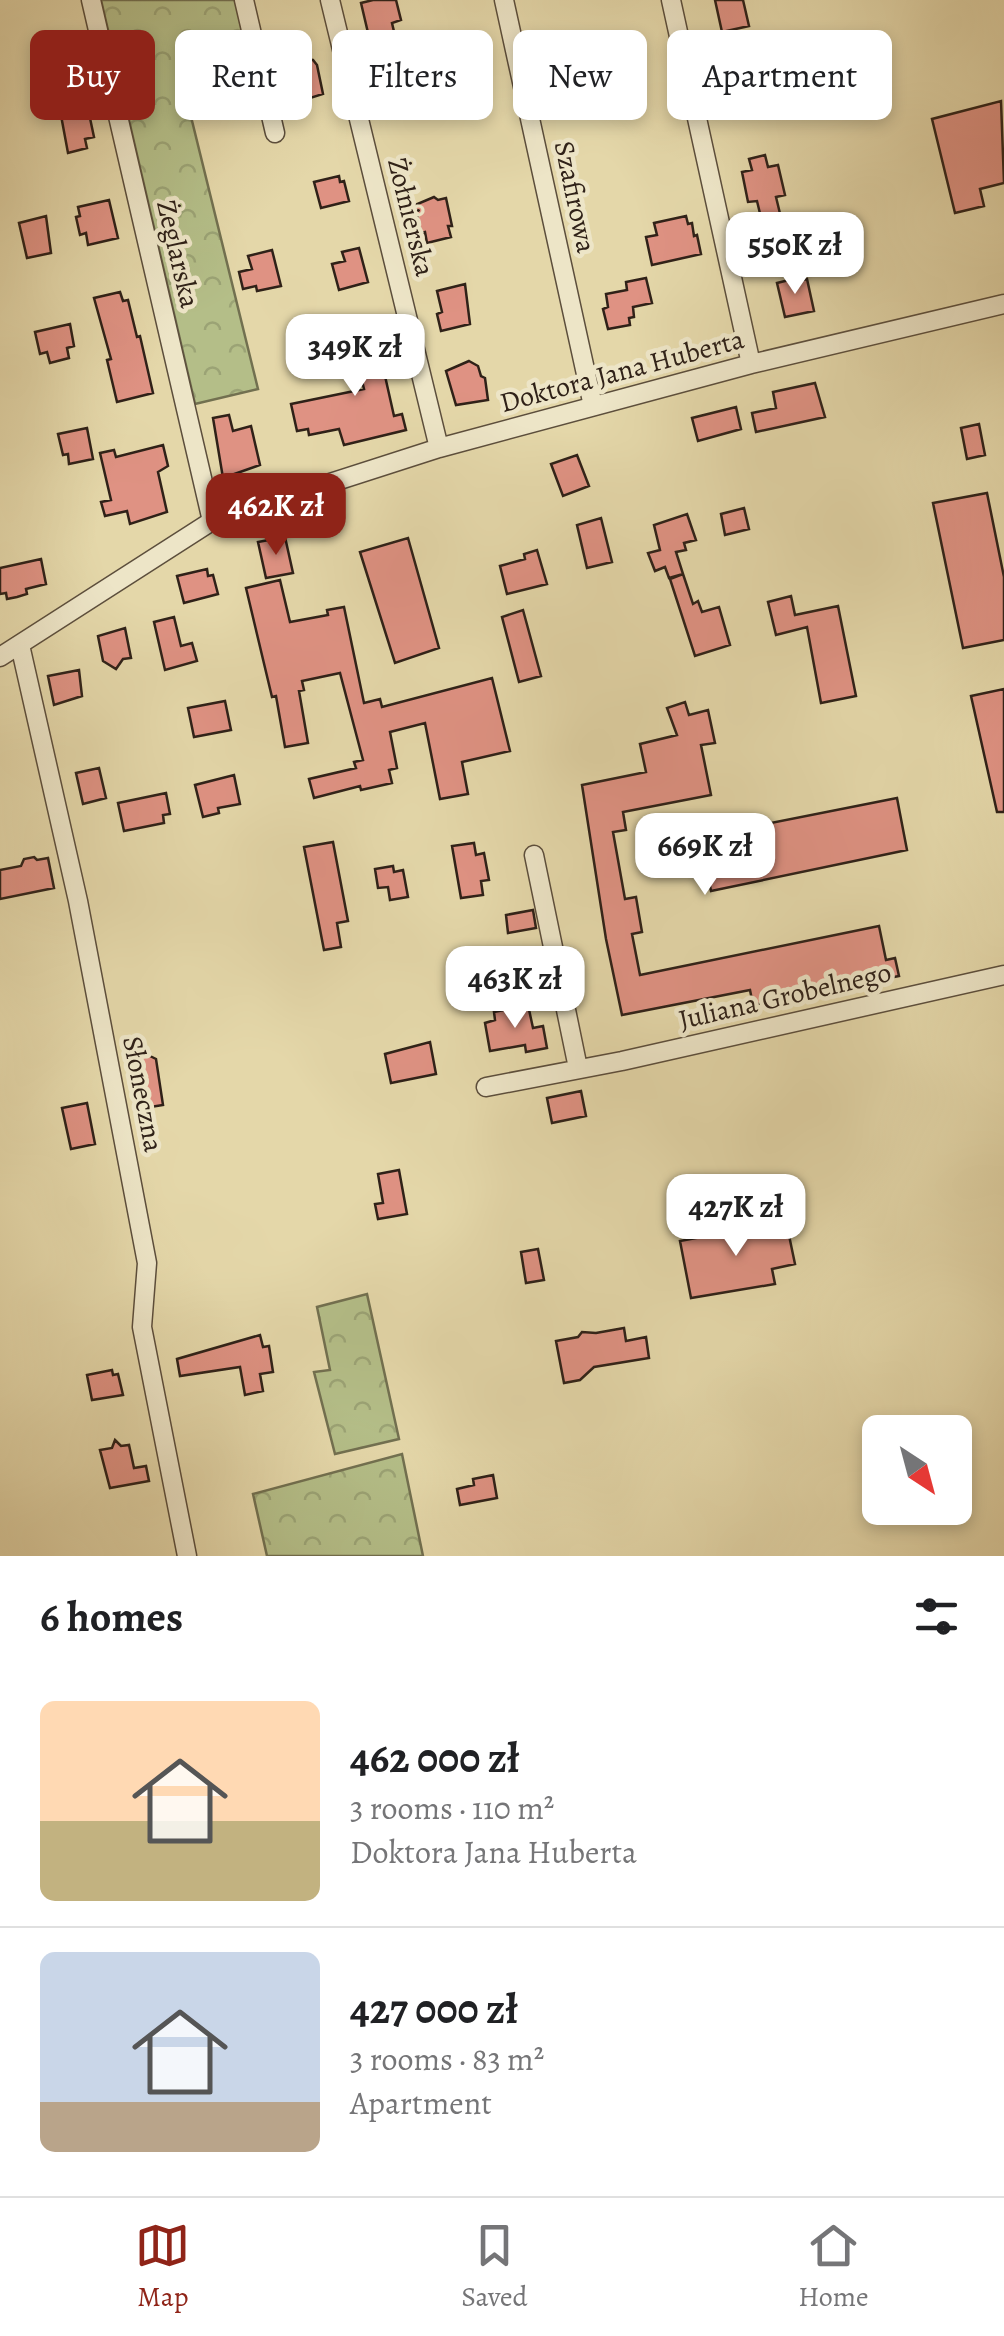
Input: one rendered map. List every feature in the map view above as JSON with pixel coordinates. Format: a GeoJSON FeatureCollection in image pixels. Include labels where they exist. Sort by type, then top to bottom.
{"type":"FeatureCollection","features":[{"type":"Feature","properties":{"kind":"street","name":"Żeglarska"},"geometry":{"type":"LineString","coordinates":[[90,0],[212,521]]}},
{"type":"Feature","properties":{"kind":"street"},"geometry":{"type":"LineString","coordinates":[[244,0],[275,132]]}},
{"type":"Feature","properties":{"kind":"street","name":"Żołnierska"},"geometry":{"type":"LineString","coordinates":[[330,0],[439,448]]}},
{"type":"Feature","properties":{"kind":"street","name":"Szafirowa"},"geometry":{"type":"LineString","coordinates":[[504,0],[593,406]]}},
{"type":"Feature","properties":{"kind":"street"},"geometry":{"type":"LineString","coordinates":[[671,0],[752,364]]}},
{"type":"Feature","properties":{"kind":"street","name":"Doktora Jana Huberta"},"geometry":{"type":"LineString","coordinates":[[0,656],[212,521],[439,448],[752,364],[1004,304]]}},
{"type":"Feature","properties":{"kind":"street","name":"Słoneczna"},"geometry":{"type":"LineString","coordinates":[[20,644],[78,900],[148,1263],[142,1327],[187,1556]]}},
{"type":"Feature","properties":{"kind":"street"},"geometry":{"type":"LineString","coordinates":[[534,855],[578,1068]]}},
{"type":"Feature","properties":{"kind":"street","name":"Juliana Grobelnego"},"geometry":{"type":"LineString","coordinates":[[486,1087],[622,1061],[1004,975]]}},
{"type":"Feature","properties":{"kind":"green space"},"geometry":{"type":"Polygon","coordinates":[[[101,0],[239,0],[246,30],[175,30],[175,120],[192,120],[258,389],[195,404],[129,120],[155,120],[155,30],[108,30],[101,0]]]}},
{"type":"Feature","properties":{"kind":"green space"},"geometry":{"type":"Polygon","coordinates":[[[367,1294],[399,1439],[335,1454],[314,1372],[330,1370],[317,1307],[367,1294]]]}},
{"type":"Feature","properties":{"kind":"green space"},"geometry":{"type":"Polygon","coordinates":[[[402,1454],[423,1556],[267,1556],[253,1494],[402,1454]]]}},
{"type":"Feature","properties":{"kind":"building"},"geometry":{"type":"Polygon","coordinates":[[[396,0],[401,20],[392,23],[394,30],[367,30],[361,3],[396,0]]]}},
{"type":"Feature","properties":{"kind":"building"},"geometry":{"type":"Polygon","coordinates":[[[715,0],[743,0],[749,26],[722,30],[715,0]]]}},
{"type":"Feature","properties":{"kind":"building"},"geometry":{"type":"Polygon","coordinates":[[[312,60],[317,65],[323,94],[312,97],[312,60]]]}},
{"type":"Feature","properties":{"kind":"building"},"geometry":{"type":"Polygon","coordinates":[[[1001,101],[1004,183],[980,189],[984,206],[955,213],[932,119],[1001,101]]]}},
{"type":"Feature","properties":{"kind":"building"},"geometry":{"type":"Polygon","coordinates":[[[62,120],[90,120],[94,137],[85,139],[87,148],[68,153],[62,120]]]}},
{"type":"Feature","properties":{"kind":"building"},"geometry":{"type":"Polygon","coordinates":[[[765,155],[768,167],[778,165],[785,195],[776,197],[783,226],[764,230],[757,201],[748,202],[742,172],[752,170],[749,159],[765,155]]]}},
{"type":"Feature","properties":{"kind":"building"},"geometry":{"type":"Polygon","coordinates":[[[339,176],[349,201],[321,208],[314,182],[339,176]]]}},
{"type":"Feature","properties":{"kind":"building"},"geometry":{"type":"Polygon","coordinates":[[[434,197],[446,198],[451,237],[427,243],[415,205],[434,197]]]}},
{"type":"Feature","properties":{"kind":"building"},"geometry":{"type":"Polygon","coordinates":[[[109,200],[118,238],[88,245],[86,233],[80,235],[78,207],[109,200]]]}},
{"type":"Feature","properties":{"kind":"building"},"geometry":{"type":"Polygon","coordinates":[[[46,216],[51,253],[27,258],[19,223],[46,216]]]}},
{"type":"Feature","properties":{"kind":"building"},"geometry":{"type":"Polygon","coordinates":[[[686,216],[694,236],[697,235],[701,254],[652,265],[646,237],[657,235],[654,223],[686,216]]]}},
{"type":"Feature","properties":{"kind":"building"},"geometry":{"type":"Polygon","coordinates":[[[359,248],[368,282],[339,290],[332,264],[345,261],[342,252],[359,248]]]}},
{"type":"Feature","properties":{"kind":"building"},"geometry":{"type":"Polygon","coordinates":[[[272,250],[281,286],[257,291],[256,286],[243,289],[239,272],[252,269],[248,256],[272,250]]]}},
{"type":"Feature","properties":{"kind":"building"},"geometry":{"type":"Polygon","coordinates":[[[646,278],[652,303],[633,307],[630,325],[608,329],[603,309],[608,307],[606,294],[627,290],[626,282],[646,278]]]}},
{"type":"Feature","properties":{"kind":"building"},"geometry":{"type":"Polygon","coordinates":[[[807,279],[814,311],[785,317],[777,283],[807,279]]]}},
{"type":"Feature","properties":{"kind":"building"},"geometry":{"type":"Polygon","coordinates":[[[465,284],[470,324],[441,331],[437,291],[465,284]]]}},
{"type":"Feature","properties":{"kind":"building"},"geometry":{"type":"Polygon","coordinates":[[[120,292],[123,301],[128,300],[137,337],[140,336],[153,393],[117,402],[107,360],[111,359],[94,298],[120,292]]]}},
{"type":"Feature","properties":{"kind":"building"},"geometry":{"type":"Polygon","coordinates":[[[70,324],[74,346],[67,348],[69,358],[50,363],[47,352],[40,354],[35,332],[70,324]]]}},
{"type":"Feature","properties":{"kind":"building"},"geometry":{"type":"Polygon","coordinates":[[[374,327],[394,416],[402,414],[406,430],[344,445],[339,429],[309,435],[308,429],[297,431],[291,404],[364,389],[357,360],[339,364],[336,351],[354,346],[350,333],[374,327]]]}},
{"type":"Feature","properties":{"kind":"building"},"geometry":{"type":"Polygon","coordinates":[[[469,361],[478,366],[485,378],[488,400],[456,405],[446,371],[469,361]]]}},
{"type":"Feature","properties":{"kind":"building"},"geometry":{"type":"Polygon","coordinates":[[[815,383],[825,417],[756,432],[752,413],[776,408],[773,392],[815,383]]]}},
{"type":"Feature","properties":{"kind":"building"},"geometry":{"type":"Polygon","coordinates":[[[736,407],[741,429],[698,441],[692,418],[736,407]]]}},
{"type":"Feature","properties":{"kind":"building"},"geometry":{"type":"Polygon","coordinates":[[[229,415],[233,431],[251,426],[260,465],[223,478],[213,418],[229,415]]]}},
{"type":"Feature","properties":{"kind":"building"},"geometry":{"type":"Polygon","coordinates":[[[979,424],[985,455],[967,459],[961,428],[979,424]]]}},
{"type":"Feature","properties":{"kind":"building"},"geometry":{"type":"Polygon","coordinates":[[[87,428],[93,459],[69,464],[58,434],[87,428]]]}},
{"type":"Feature","properties":{"kind":"building"},"geometry":{"type":"Polygon","coordinates":[[[163,445],[168,466],[158,472],[167,512],[130,524],[127,511],[105,516],[101,502],[111,500],[100,453],[114,450],[116,457],[163,445]]]}},
{"type":"Feature","properties":{"kind":"building"},"geometry":{"type":"Polygon","coordinates":[[[577,455],[589,486],[563,496],[551,464],[577,455]]]}},
{"type":"Feature","properties":{"kind":"building"},"geometry":{"type":"Polygon","coordinates":[[[987,493],[1004,577],[1004,640],[963,648],[933,503],[987,493]]]}},
{"type":"Feature","properties":{"kind":"building"},"geometry":{"type":"Polygon","coordinates":[[[744,508],[749,529],[725,535],[721,514],[744,508]]]}},
{"type":"Feature","properties":{"kind":"building"},"geometry":{"type":"Polygon","coordinates":[[[687,514],[696,540],[684,543],[686,550],[676,552],[683,574],[669,578],[665,567],[655,571],[648,553],[660,550],[654,525],[687,514]]]}},
{"type":"Feature","properties":{"kind":"building"},"geometry":{"type":"Polygon","coordinates":[[[601,518],[612,562],[587,568],[577,525],[601,518]]]}},
{"type":"Feature","properties":{"kind":"building"},"geometry":{"type":"Polygon","coordinates":[[[285,537],[293,573],[266,578],[258,542],[285,537]]]}},
{"type":"Feature","properties":{"kind":"building"},"geometry":{"type":"Polygon","coordinates":[[[408,538],[439,648],[395,663],[360,552],[408,538]]]}},
{"type":"Feature","properties":{"kind":"building"},"geometry":{"type":"Polygon","coordinates":[[[537,550],[547,584],[507,594],[500,566],[525,559],[524,554],[537,550]]]}},
{"type":"Feature","properties":{"kind":"building"},"geometry":{"type":"Polygon","coordinates":[[[41,559],[46,584],[26,589],[27,594],[17,597],[7,599],[6,593],[0,594],[0,568],[41,559]]]}},
{"type":"Feature","properties":{"kind":"building"},"geometry":{"type":"Polygon","coordinates":[[[207,569],[208,576],[213,575],[218,594],[184,603],[177,576],[207,569]]]}},
{"type":"Feature","properties":{"kind":"building"},"geometry":{"type":"Polygon","coordinates":[[[683,574],[693,604],[698,601],[702,612],[719,607],[730,645],[695,656],[670,579],[683,574]]]}},
{"type":"Feature","properties":{"kind":"building"},"geometry":{"type":"Polygon","coordinates":[[[280,580],[290,622],[328,615],[327,610],[344,607],[364,703],[380,699],[382,707],[492,678],[510,751],[462,762],[468,794],[440,799],[425,723],[390,732],[397,768],[389,770],[392,783],[361,790],[360,786],[314,798],[309,779],[356,768],[354,762],[363,760],[340,673],[302,681],[304,690],[299,691],[308,743],[285,747],[276,696],[272,697],[246,588],[280,580]]]}},
{"type":"Feature","properties":{"kind":"building"},"geometry":{"type":"Polygon","coordinates":[[[791,596],[795,615],[838,606],[856,696],[821,703],[807,627],[776,635],[768,602],[791,596]]]}},
{"type":"Feature","properties":{"kind":"building"},"geometry":{"type":"Polygon","coordinates":[[[523,610],[541,676],[519,682],[502,617],[523,610]]]}},
{"type":"Feature","properties":{"kind":"building"},"geometry":{"type":"Polygon","coordinates":[[[174,617],[181,646],[192,643],[197,661],[165,670],[154,622],[174,617]]]}},
{"type":"Feature","properties":{"kind":"building"},"geometry":{"type":"Polygon","coordinates":[[[125,628],[131,658],[123,659],[116,669],[103,661],[98,636],[125,628]]]}},
{"type":"Feature","properties":{"kind":"building"},"geometry":{"type":"Polygon","coordinates":[[[79,670],[82,696],[54,705],[48,676],[79,670]]]}},
{"type":"Feature","properties":{"kind":"building"},"geometry":{"type":"Polygon","coordinates":[[[1004,689],[1004,812],[997,812],[971,696],[1004,689]]]}},
{"type":"Feature","properties":{"kind":"building"},"geometry":{"type":"Polygon","coordinates":[[[225,701],[231,730],[194,737],[188,708],[225,701]]]}},
{"type":"Feature","properties":{"kind":"building"},"geometry":{"type":"Polygon","coordinates":[[[685,702],[689,715],[708,710],[715,743],[701,745],[711,795],[623,812],[626,830],[613,832],[625,899],[636,897],[642,932],[632,934],[640,975],[879,926],[886,960],[895,958],[899,976],[753,1005],[750,990],[622,1015],[582,785],[646,772],[640,744],[677,735],[667,708],[685,702]]]}},
{"type":"Feature","properties":{"kind":"building"},"geometry":{"type":"Polygon","coordinates":[[[99,768],[106,798],[83,804],[76,773],[99,768]]]}},
{"type":"Feature","properties":{"kind":"building"},"geometry":{"type":"Polygon","coordinates":[[[234,775],[240,804],[218,808],[219,813],[203,817],[195,785],[234,775]]]}},
{"type":"Feature","properties":{"kind":"building"},"geometry":{"type":"Polygon","coordinates":[[[166,793],[170,814],[163,815],[164,823],[124,831],[118,803],[166,793]]]}},
{"type":"Feature","properties":{"kind":"building"},"geometry":{"type":"Polygon","coordinates":[[[897,798],[907,850],[711,891],[700,837],[897,798]]]}},
{"type":"Feature","properties":{"kind":"building"},"geometry":{"type":"Polygon","coordinates":[[[333,842],[348,921],[337,923],[341,947],[324,950],[304,847],[333,842]]]}},
{"type":"Feature","properties":{"kind":"building"},"geometry":{"type":"Polygon","coordinates":[[[474,843],[476,855],[484,853],[489,880],[481,881],[483,895],[461,898],[452,846],[474,843]]]}},
{"type":"Feature","properties":{"kind":"building"},"geometry":{"type":"Polygon","coordinates":[[[48,858],[54,888],[0,899],[0,870],[21,866],[24,859],[48,858]]]}},
{"type":"Feature","properties":{"kind":"building"},"geometry":{"type":"Polygon","coordinates":[[[393,866],[394,872],[403,870],[408,897],[390,900],[388,887],[378,888],[375,869],[393,866]]]}},
{"type":"Feature","properties":{"kind":"building"},"geometry":{"type":"Polygon","coordinates":[[[533,910],[536,928],[508,933],[506,915],[533,910]]]}},
{"type":"Feature","properties":{"kind":"building"},"geometry":{"type":"Polygon","coordinates":[[[528,1005],[533,1028],[543,1026],[547,1048],[526,1052],[525,1045],[490,1051],[485,1023],[495,1020],[494,1012],[528,1005]]]}},
{"type":"Feature","properties":{"kind":"building"},"geometry":{"type":"Polygon","coordinates":[[[430,1042],[436,1074],[391,1083],[385,1054],[430,1042]]]}},
{"type":"Feature","properties":{"kind":"building"},"geometry":{"type":"Polygon","coordinates":[[[142,1052],[156,1059],[163,1105],[144,1108],[133,1063],[142,1052]]]}},
{"type":"Feature","properties":{"kind":"building"},"geometry":{"type":"Polygon","coordinates":[[[581,1091],[586,1116],[552,1123],[547,1098],[581,1091]]]}},
{"type":"Feature","properties":{"kind":"building"},"geometry":{"type":"Polygon","coordinates":[[[87,1103],[95,1144],[71,1149],[62,1108],[87,1103]]]}},
{"type":"Feature","properties":{"kind":"building"},"geometry":{"type":"Polygon","coordinates":[[[399,1170],[407,1214],[378,1219],[375,1204],[383,1203],[378,1174],[399,1170]]]}},
{"type":"Feature","properties":{"kind":"building"},"geometry":{"type":"Polygon","coordinates":[[[786,1221],[795,1264],[772,1269],[775,1284],[691,1298],[680,1241],[786,1221]]]}},
{"type":"Feature","properties":{"kind":"building"},"geometry":{"type":"Polygon","coordinates":[[[538,1249],[544,1280],[526,1283],[521,1252],[538,1249]]]}},
{"type":"Feature","properties":{"kind":"building"},"geometry":{"type":"Polygon","coordinates":[[[624,1328],[626,1341],[646,1337],[649,1358],[594,1367],[580,1380],[564,1383],[556,1341],[578,1337],[582,1332],[624,1328]]]}},
{"type":"Feature","properties":{"kind":"building"},"geometry":{"type":"Polygon","coordinates":[[[260,1335],[263,1347],[269,1346],[273,1372],[260,1374],[263,1391],[245,1395],[240,1367],[180,1376],[177,1359],[260,1335]]]}},
{"type":"Feature","properties":{"kind":"building"},"geometry":{"type":"Polygon","coordinates":[[[112,1370],[113,1375],[118,1374],[123,1395],[92,1400],[87,1375],[112,1370]]]}},
{"type":"Feature","properties":{"kind":"building"},"geometry":{"type":"Polygon","coordinates":[[[115,1440],[121,1446],[129,1445],[134,1468],[146,1466],[149,1481],[110,1488],[100,1450],[112,1448],[115,1440]]]}},
{"type":"Feature","properties":{"kind":"building"},"geometry":{"type":"Polygon","coordinates":[[[493,1475],[497,1498],[460,1505],[457,1489],[474,1485],[473,1479],[493,1475]]]}}]}
